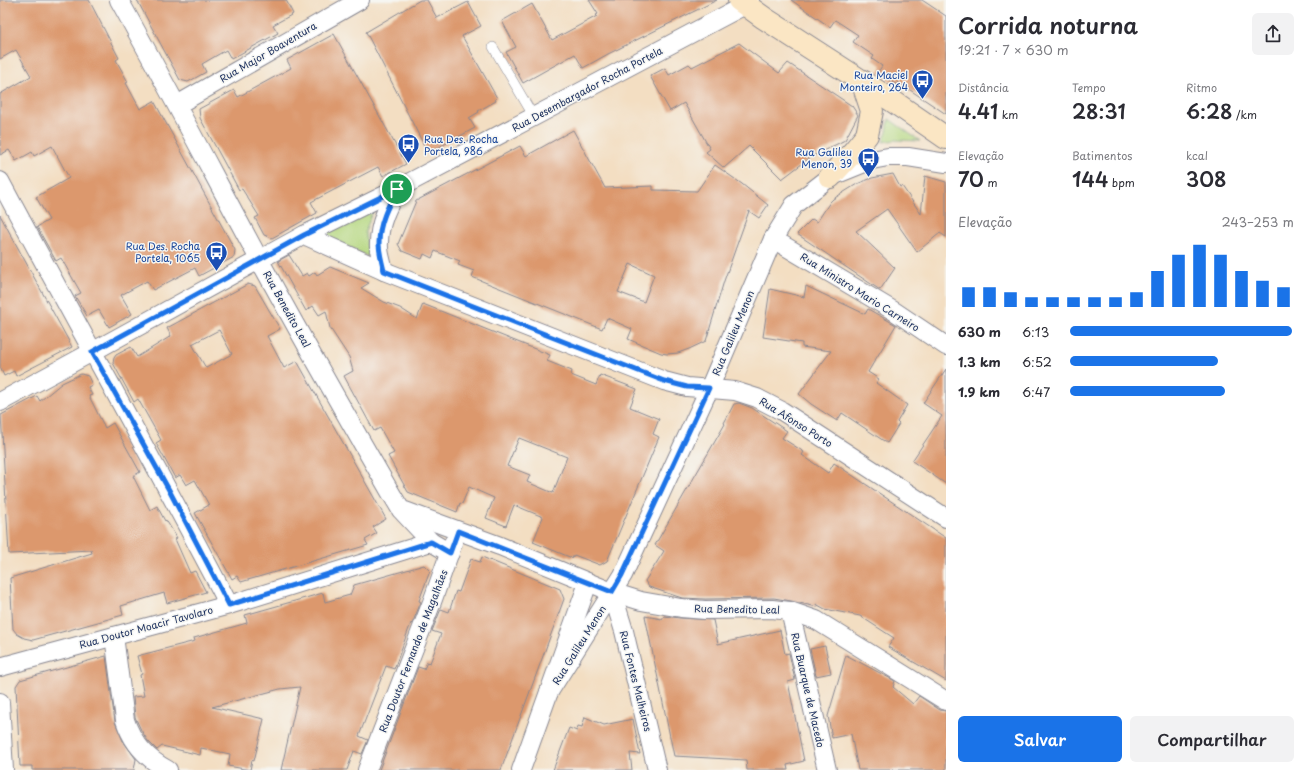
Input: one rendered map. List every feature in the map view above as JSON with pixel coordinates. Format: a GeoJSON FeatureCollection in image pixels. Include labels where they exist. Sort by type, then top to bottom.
{"type":"FeatureCollection","features":[{"type":"Feature","properties":{"kind":"street","name":"Rua Benedito Leal"},"geometry":{"type":"LineString","coordinates":[[119,0],[177,105],[259,260],[332,391],[401,510],[431,542]]}},
{"type":"Feature","properties":{"kind":"street","name":"Rua Major Boaventura"},"geometry":{"type":"LineString","coordinates":[[177,105],[360,0]]}},
{"type":"Feature","properties":{"kind":"street"},"geometry":{"type":"LineString","coordinates":[[745,2],[946,138]]}},
{"type":"Feature","properties":{"kind":"street","name":"Rua Desembargador Rocha Portela"},"geometry":{"type":"LineString","coordinates":[[0,402],[304,235],[397,189],[534,117],[745,2]]}},
{"type":"Feature","properties":{"kind":"street"},"geometry":{"type":"LineString","coordinates":[[830,177],[854,152],[866,135],[872,111],[862,81]]}},
{"type":"Feature","properties":{"kind":"street","name":"Rua Galileu Menon"},"geometry":{"type":"LineString","coordinates":[[549,692],[622,575],[709,388],[773,239],[794,205],[830,177],[866,162],[888,157],[908,157],[946,163]]}},
{"type":"Feature","properties":{"kind":"street"},"geometry":{"type":"LineString","coordinates":[[0,181],[92,352],[169,490],[229,605]]}},
{"type":"Feature","properties":{"kind":"street"},"geometry":{"type":"LineString","coordinates":[[384,271],[379,244],[381,226],[384,212],[397,189]]}},
{"type":"Feature","properties":{"kind":"street","name":"Rua Afonso Porto"},"geometry":{"type":"LineString","coordinates":[[304,235],[384,271],[664,381],[687,387],[735,390],[757,398],[782,411],[946,518]]}},
{"type":"Feature","properties":{"kind":"street","name":"Rua Ministro Mario Carneiro"},"geometry":{"type":"LineString","coordinates":[[773,239],[894,311],[946,346]]}},
{"type":"Feature","properties":{"kind":"street","name":"Rua Benedito Leal"},"geometry":{"type":"LineString","coordinates":[[401,510],[588,583],[641,601],[681,608],[705,610],[772,609],[790,611],[816,620],[946,700]]}},
{"type":"Feature","properties":{"kind":"street","name":"Rua Doutor Fernando de Magalhães"},"geometry":{"type":"LineString","coordinates":[[367,770],[458,531]]}},
{"type":"Feature","properties":{"kind":"street"},"geometry":{"type":"LineString","coordinates":[[431,542],[450,553]]}},
{"type":"Feature","properties":{"kind":"street","name":"Rua Doutor Moacir Tavolaro"},"geometry":{"type":"LineString","coordinates":[[0,667],[229,605],[431,542]]}},
{"type":"Feature","properties":{"kind":"street","name":"Rua Galileu Menon"},"geometry":{"type":"LineString","coordinates":[[521,770],[588,583]]}},
{"type":"Feature","properties":{"kind":"street","name":"Rua Fontes Malheiros"},"geometry":{"type":"LineString","coordinates":[[612,592],[624,631],[657,770]]}},
{"type":"Feature","properties":{"kind":"street","name":"Rua Buarque de Macedo"},"geometry":{"type":"LineString","coordinates":[[790,611],[827,770]]}},
{"type":"Feature","properties":{"kind":"street"},"geometry":{"type":"LineString","coordinates":[[114,636],[125,720],[129,733],[138,747],[151,759],[168,770]]}},
{"type":"Feature","properties":{"kind":"street"},"geometry":{"type":"LineString","coordinates":[[0,702],[4,770]]}},
{"type":"Feature","properties":{"kind":"lane"},"geometry":{"type":"LineString","coordinates":[[493,47],[534,117]]}},
{"type":"Feature","properties":{"kind":"green space"},"geometry":{"type":"Polygon","coordinates":[[[889,119],[920,141],[895,140],[883,142],[887,132],[889,119]]]}},
{"type":"Feature","properties":{"kind":"green space"},"geometry":{"type":"Polygon","coordinates":[[[373,210],[365,232],[369,257],[326,236],[327,232],[373,210]]]}},
{"type":"Feature","properties":{"kind":"building"},"geometry":{"type":"Polygon","coordinates":[[[0,0],[89,0],[119,58],[116,60],[140,109],[154,101],[235,250],[234,257],[199,276],[195,268],[153,290],[147,281],[121,295],[132,314],[109,327],[99,310],[87,316],[75,296],[81,293],[61,258],[56,261],[37,227],[49,220],[36,197],[69,178],[52,146],[34,156],[32,152],[16,161],[9,150],[0,155],[0,94],[31,76],[16,50],[0,59],[0,0]]]}},
{"type":"Feature","properties":{"kind":"building"},"geometry":{"type":"Polygon","coordinates":[[[137,0],[286,0],[293,14],[273,25],[278,33],[231,59],[226,50],[202,64],[206,72],[188,82],[180,80],[137,0]]]}},
{"type":"Feature","properties":{"kind":"building"},"geometry":{"type":"Polygon","coordinates":[[[420,0],[427,0],[437,18],[468,2],[481,26],[462,36],[497,98],[495,99],[496,101],[469,118],[475,128],[428,153],[366,32],[420,0]]]}},
{"type":"Feature","properties":{"kind":"building"},"geometry":{"type":"Polygon","coordinates":[[[589,0],[717,0],[583,68],[575,54],[523,83],[506,52],[516,47],[502,21],[532,4],[552,40],[597,16],[596,15],[598,14],[589,0]]]}},
{"type":"Feature","properties":{"kind":"building"},"geometry":{"type":"Polygon","coordinates":[[[791,0],[922,0],[946,16],[946,114],[898,82],[896,85],[878,72],[882,66],[872,59],[874,56],[853,42],[858,35],[835,20],[830,27],[791,0]]]}},
{"type":"Feature","properties":{"kind":"building"},"geometry":{"type":"Polygon","coordinates":[[[334,34],[406,164],[383,176],[378,167],[311,202],[317,213],[272,238],[264,235],[255,218],[259,216],[242,189],[239,190],[200,118],[199,109],[234,90],[238,97],[291,68],[287,60],[334,34]]]}},
{"type":"Feature","properties":{"kind":"building"},"geometry":{"type":"Polygon","coordinates":[[[739,43],[779,73],[788,63],[852,106],[858,115],[845,140],[811,157],[782,179],[749,146],[724,168],[706,152],[710,149],[684,103],[670,111],[650,76],[665,68],[669,75],[689,64],[692,67],[739,43]]]}},
{"type":"Feature","properties":{"kind":"building"},"geometry":{"type":"Polygon","coordinates":[[[573,130],[605,188],[653,186],[653,190],[697,191],[715,165],[768,205],[759,218],[749,211],[724,281],[706,341],[678,353],[661,353],[628,339],[632,329],[607,318],[602,329],[472,277],[474,271],[458,265],[460,261],[435,251],[432,258],[424,254],[422,259],[402,251],[398,244],[416,201],[520,146],[526,156],[573,130]],[[630,264],[618,292],[644,302],[654,275],[630,264]]]}},
{"type":"Feature","properties":{"kind":"building"},"geometry":{"type":"Polygon","coordinates":[[[893,174],[900,187],[902,186],[921,214],[925,176],[946,182],[946,237],[940,233],[917,252],[887,209],[856,231],[895,268],[880,290],[797,234],[812,219],[817,222],[833,199],[857,184],[872,178],[893,174]]]}},
{"type":"Feature","properties":{"kind":"building"},"geometry":{"type":"Polygon","coordinates":[[[0,215],[72,347],[16,376],[14,371],[4,376],[0,367],[0,215]]]}},
{"type":"Feature","properties":{"kind":"building"},"geometry":{"type":"Polygon","coordinates":[[[289,255],[302,276],[307,273],[309,276],[315,272],[317,275],[330,267],[369,283],[361,288],[384,302],[400,308],[417,319],[423,304],[550,355],[547,361],[572,371],[571,375],[596,385],[600,375],[637,389],[630,407],[659,419],[653,434],[659,437],[607,561],[600,565],[574,555],[572,558],[533,542],[543,517],[514,505],[506,526],[486,518],[494,498],[469,487],[457,512],[408,492],[388,456],[394,453],[380,428],[374,431],[344,376],[353,371],[349,357],[330,328],[326,311],[319,315],[313,306],[306,311],[278,261],[289,255]],[[519,438],[507,466],[530,475],[527,482],[553,493],[567,457],[519,438]]]}},
{"type":"Feature","properties":{"kind":"building"},"geometry":{"type":"Polygon","coordinates":[[[248,284],[255,286],[280,329],[267,336],[284,368],[297,361],[386,519],[373,527],[377,533],[365,540],[368,545],[241,582],[237,576],[232,579],[195,513],[209,505],[195,480],[186,485],[180,475],[175,478],[156,443],[161,440],[138,399],[134,402],[113,363],[116,355],[131,347],[137,357],[171,336],[167,328],[248,284]],[[219,330],[192,344],[206,368],[232,354],[219,330]]]}},
{"type":"Feature","properties":{"kind":"building"},"geometry":{"type":"Polygon","coordinates":[[[806,286],[865,314],[868,309],[896,325],[868,372],[879,379],[876,383],[907,405],[897,422],[899,424],[887,443],[842,413],[837,421],[811,404],[799,394],[831,351],[802,347],[802,343],[763,337],[770,289],[804,297],[806,286]]]}},
{"type":"Feature","properties":{"kind":"building"},"geometry":{"type":"Polygon","coordinates":[[[946,369],[946,484],[912,461],[942,416],[923,403],[946,369]]]}},
{"type":"Feature","properties":{"kind":"building"},"geometry":{"type":"Polygon","coordinates":[[[81,374],[88,376],[92,385],[88,387],[92,395],[89,396],[105,428],[113,423],[140,472],[133,476],[150,510],[157,506],[177,538],[175,539],[190,573],[195,571],[206,592],[167,603],[164,593],[121,606],[123,615],[33,640],[24,638],[17,634],[13,629],[10,578],[92,553],[91,550],[9,554],[1,415],[37,396],[40,401],[62,383],[81,374]]]}},
{"type":"Feature","properties":{"kind":"building"},"geometry":{"type":"Polygon","coordinates":[[[739,403],[752,408],[787,431],[782,438],[804,452],[802,455],[828,473],[834,463],[946,538],[946,681],[888,647],[894,638],[860,616],[825,609],[816,604],[817,607],[774,598],[682,598],[649,587],[645,581],[664,551],[655,545],[725,424],[724,423],[734,404],[739,403]]]}},
{"type":"Feature","properties":{"kind":"building"},"geometry":{"type":"Polygon","coordinates":[[[482,557],[560,589],[564,599],[501,770],[379,770],[418,667],[424,669],[427,662],[430,663],[441,634],[432,631],[441,609],[449,612],[456,591],[459,592],[471,559],[480,562],[482,557]]]}},
{"type":"Feature","properties":{"kind":"building"},"geometry":{"type":"Polygon","coordinates":[[[424,565],[430,571],[419,601],[421,602],[412,624],[411,623],[394,669],[386,666],[359,736],[368,740],[362,754],[354,751],[347,770],[281,770],[300,687],[280,689],[212,707],[264,719],[254,761],[252,760],[250,770],[228,766],[230,754],[201,748],[200,755],[162,746],[157,750],[148,741],[141,730],[135,717],[133,697],[144,696],[140,675],[142,674],[137,656],[195,641],[194,638],[247,623],[245,615],[323,593],[325,602],[350,595],[354,585],[424,565]]]}},
{"type":"Feature","properties":{"kind":"building"},"geometry":{"type":"Polygon","coordinates":[[[645,616],[662,619],[664,616],[713,620],[718,644],[780,630],[785,654],[789,653],[795,680],[788,682],[804,761],[787,765],[788,770],[747,770],[746,760],[674,756],[645,616]]]}},
{"type":"Feature","properties":{"kind":"building"},"geometry":{"type":"Polygon","coordinates":[[[825,646],[831,673],[816,676],[810,649],[825,646]]]}},
{"type":"Feature","properties":{"kind":"building"},"geometry":{"type":"Polygon","coordinates":[[[846,655],[895,681],[893,687],[913,704],[919,696],[940,710],[946,711],[946,770],[858,770],[851,734],[832,738],[828,716],[846,655]]]}},
{"type":"Feature","properties":{"kind":"building"},"geometry":{"type":"Polygon","coordinates":[[[106,656],[115,722],[123,741],[136,759],[134,770],[32,770],[32,766],[20,766],[16,686],[20,680],[106,656]]]}},
{"type":"Feature","properties":{"kind":"building"},"geometry":{"type":"Polygon","coordinates":[[[585,717],[604,725],[633,719],[640,754],[630,753],[632,770],[553,770],[569,728],[577,731],[578,726],[582,727],[585,717]]]}},
{"type":"Feature","properties":{"kind":"place","name":"Rua Maciel Monteiro, 264"},"geometry":{"type":"Point","coordinates":[923,100]}},
{"type":"Feature","properties":{"kind":"place","name":"Rua Des. Rocha Portela, 986"},"geometry":{"type":"Point","coordinates":[409,164]}},
{"type":"Feature","properties":{"kind":"place","name":"Rua Galileu Menon, 39"},"geometry":{"type":"Point","coordinates":[868,178]}},
{"type":"Feature","properties":{"kind":"place","name":"Rua Des. Rocha Portela, 1065"},"geometry":{"type":"Point","coordinates":[216,272]}},
{"type":"Feature","properties":{"kind":"route"},"geometry":{"type":"LineString","coordinates":[[397,189],[384,212],[381,226],[379,244],[384,271],[664,381],[687,387],[709,388],[622,575],[612,592],[500,546],[458,531],[450,553],[431,542],[229,605],[169,490],[92,352],[304,235],[397,189]]}}]}
